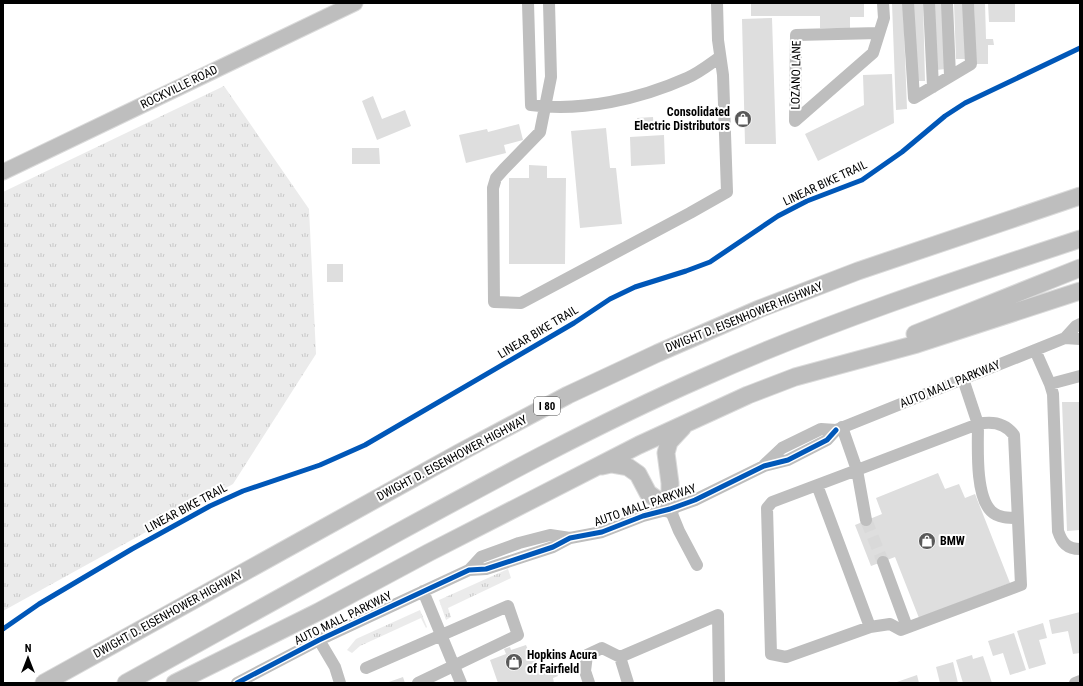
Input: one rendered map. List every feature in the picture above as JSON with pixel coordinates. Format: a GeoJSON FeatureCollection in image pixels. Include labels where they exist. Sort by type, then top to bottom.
{"type":"FeatureCollection","features":[{"type":"Feature","properties":{"kind":"highway","name":"DWIGHT D. EISENHOWER HIGHWAY"},"geometry":{"type":"LineString","coordinates":[[44,683],[459,453],[568,395],[658,353],[759,309],[858,271],[1080,196]]}},
{"type":"Feature","properties":{"kind":"highway"},"geometry":{"type":"LineString","coordinates":[[126,683],[461,498],[578,436],[709,374],[879,307],[1080,239]]}},
{"type":"Feature","properties":{"kind":"highway"},"geometry":{"type":"LineString","coordinates":[[852,361],[914,334],[1080,268]]}},
{"type":"Feature","properties":{"kind":"highway"},"geometry":{"type":"LineString","coordinates":[[175,683],[318,612],[428,553],[593,468],[748,395],[795,377],[969,328],[1080,291]]}},
{"type":"Feature","properties":{"kind":"highway"},"geometry":{"type":"LineString","coordinates":[[670,509],[670,482],[666,453],[669,442],[686,423]]}},
{"type":"Feature","properties":{"kind":"highway"},"geometry":{"type":"LineString","coordinates":[[593,468],[611,464],[628,467],[638,474],[648,493],[670,509]]}},
{"type":"Feature","properties":{"kind":"main road","name":"ROCKVILLE ROAD"},"geometry":{"type":"LineString","coordinates":[[3,172],[355,3]]}},
{"type":"Feature","properties":{"kind":"street"},"geometry":{"type":"LineString","coordinates":[[528,3],[531,105],[546,107],[585,107],[632,97],[688,78],[720,57]]}},
{"type":"Feature","properties":{"kind":"street"},"geometry":{"type":"LineString","coordinates":[[549,3],[551,77],[540,132],[496,178],[493,188],[494,302],[521,303],[727,192],[717,3]]}},
{"type":"Feature","properties":{"kind":"street","name":"LOZANO LANE"},"geometry":{"type":"LineString","coordinates":[[880,33],[796,35],[795,121],[873,53],[880,33],[884,18],[883,3]]}},
{"type":"Feature","properties":{"kind":"street"},"geometry":{"type":"LineString","coordinates":[[908,3],[914,98],[971,64],[968,3]]}},
{"type":"Feature","properties":{"kind":"street"},"geometry":{"type":"LineString","coordinates":[[930,3],[933,87]]}},
{"type":"Feature","properties":{"kind":"street"},"geometry":{"type":"LineString","coordinates":[[947,3],[950,76]]}},
{"type":"Feature","properties":{"kind":"street","name":"AUTO MALL PARKWAY"},"geometry":{"type":"LineString","coordinates":[[1065,338],[1076,326],[1080,324]]}},
{"type":"Feature","properties":{"kind":"street","name":"AUTO MALL PARKWAY"},"geometry":{"type":"LineString","coordinates":[[237,683],[319,640],[469,570],[481,557],[519,543],[550,535],[570,538],[602,532],[642,516],[670,509],[695,500],[764,466],[788,460],[827,440],[839,428],[1065,338],[1080,339]]}},
{"type":"Feature","properties":{"kind":"street"},"geometry":{"type":"LineString","coordinates":[[1035,350],[1053,394],[1058,531],[1066,546],[1072,549],[1080,549]]}},
{"type":"Feature","properties":{"kind":"street"},"geometry":{"type":"LineString","coordinates":[[1050,384],[1080,376]]}},
{"type":"Feature","properties":{"kind":"street"},"geometry":{"type":"LineString","coordinates":[[962,379],[978,424],[979,483],[985,499],[991,511],[1005,518],[1018,518]]}},
{"type":"Feature","properties":{"kind":"street"},"geometry":{"type":"LineString","coordinates":[[988,422],[1000,424],[1008,428],[1014,435],[1021,585],[901,630],[890,624],[870,627],[786,657],[771,654],[767,508],[772,502],[858,470],[978,424],[988,422]]}},
{"type":"Feature","properties":{"kind":"street"},"geometry":{"type":"LineString","coordinates":[[839,428],[858,470],[866,520]]}},
{"type":"Feature","properties":{"kind":"street"},"geometry":{"type":"LineString","coordinates":[[817,485],[870,627]]}},
{"type":"Feature","properties":{"kind":"street"},"geometry":{"type":"LineString","coordinates":[[670,509],[679,531],[697,565]]}},
{"type":"Feature","properties":{"kind":"street"},"geometry":{"type":"LineString","coordinates":[[883,562],[908,627]]}},
{"type":"Feature","properties":{"kind":"street"},"geometry":{"type":"LineString","coordinates":[[423,591],[460,683]]}},
{"type":"Feature","properties":{"kind":"street"},"geometry":{"type":"LineString","coordinates":[[366,668],[508,606],[518,635],[418,683]]}},
{"type":"Feature","properties":{"kind":"street"},"geometry":{"type":"LineString","coordinates":[[620,657],[718,616],[719,683]]}},
{"type":"Feature","properties":{"kind":"street"},"geometry":{"type":"LineString","coordinates":[[319,640],[334,666],[340,683]]}},
{"type":"Feature","properties":{"kind":"street"},"geometry":{"type":"LineString","coordinates":[[589,683],[585,671],[588,655],[602,648],[620,657],[628,683]]}},
{"type":"Feature","properties":{"kind":"street"},"geometry":{"type":"LineString","coordinates":[[1075,683],[1080,681]]}},
{"type":"Feature","properties":{"kind":"green space"},"geometry":{"type":"Polygon","coordinates":[[[224,86],[309,209],[316,354],[233,484],[3,611],[3,192],[224,86]]]}},
{"type":"Feature","properties":{"kind":"green space"},"geometry":{"type":"Polygon","coordinates":[[[508,569],[511,578],[448,608],[451,617],[446,620],[439,600],[508,569]]]}},
{"type":"Feature","properties":{"kind":"green space"},"geometry":{"type":"Polygon","coordinates":[[[420,610],[427,627],[426,628],[421,618],[360,646],[352,653],[347,650],[356,639],[420,610]]]}},
{"type":"Feature","properties":{"kind":"building"},"geometry":{"type":"Polygon","coordinates":[[[751,3],[864,3],[864,17],[850,17],[850,28],[820,28],[820,16],[751,16],[751,3]]]}},
{"type":"Feature","properties":{"kind":"building"},"geometry":{"type":"Polygon","coordinates":[[[892,3],[903,3],[907,109],[896,110],[892,3]]]}},
{"type":"Feature","properties":{"kind":"building"},"geometry":{"type":"Polygon","coordinates":[[[913,3],[923,3],[925,81],[915,81],[913,3]]]}},
{"type":"Feature","properties":{"kind":"building"},"geometry":{"type":"Polygon","coordinates":[[[934,3],[943,3],[946,69],[936,70],[934,3]]]}},
{"type":"Feature","properties":{"kind":"building"},"geometry":{"type":"Polygon","coordinates":[[[954,3],[964,3],[965,59],[956,59],[954,3]]]}},
{"type":"Feature","properties":{"kind":"building"},"geometry":{"type":"Polygon","coordinates":[[[974,3],[985,3],[986,39],[993,39],[994,45],[988,45],[988,64],[976,64],[974,3]]]}},
{"type":"Feature","properties":{"kind":"building"},"geometry":{"type":"Polygon","coordinates":[[[988,3],[1015,3],[1015,22],[989,22],[988,3]]]}},
{"type":"Feature","properties":{"kind":"building"},"geometry":{"type":"Polygon","coordinates":[[[772,18],[776,144],[745,144],[742,19],[772,18]]]}},
{"type":"Feature","properties":{"kind":"building"},"geometry":{"type":"Polygon","coordinates":[[[892,74],[894,123],[818,161],[805,134],[864,105],[863,75],[892,74]]]}},
{"type":"Feature","properties":{"kind":"building"},"geometry":{"type":"Polygon","coordinates":[[[373,96],[382,119],[405,110],[411,126],[377,140],[362,101],[373,96]]]}},
{"type":"Feature","properties":{"kind":"building"},"geometry":{"type":"Polygon","coordinates":[[[653,117],[654,131],[638,131],[637,118],[653,117]]]}},
{"type":"Feature","properties":{"kind":"building"},"geometry":{"type":"Polygon","coordinates":[[[519,124],[523,140],[504,145],[506,153],[466,163],[459,135],[487,129],[488,132],[519,124]]]}},
{"type":"Feature","properties":{"kind":"building"},"geometry":{"type":"Polygon","coordinates":[[[606,128],[610,168],[616,168],[622,224],[580,228],[571,131],[606,128]]]}},
{"type":"Feature","properties":{"kind":"building"},"geometry":{"type":"Polygon","coordinates":[[[664,135],[665,164],[631,166],[630,137],[664,135]]]}},
{"type":"Feature","properties":{"kind":"building"},"geometry":{"type":"Polygon","coordinates":[[[352,148],[379,148],[380,164],[352,164],[352,148]]]}},
{"type":"Feature","properties":{"kind":"building"},"geometry":{"type":"Polygon","coordinates":[[[529,165],[547,166],[547,178],[566,178],[565,264],[509,264],[509,178],[529,178],[529,165]]]}},
{"type":"Feature","properties":{"kind":"building"},"geometry":{"type":"Polygon","coordinates":[[[327,264],[343,264],[343,282],[327,282],[327,264]]]}},
{"type":"Feature","properties":{"kind":"building"},"geometry":{"type":"Polygon","coordinates":[[[1062,402],[1080,402],[1080,530],[1067,531],[1062,402]]]}},
{"type":"Feature","properties":{"kind":"building","name":"BMW"},"geometry":{"type":"Polygon","coordinates":[[[938,473],[945,489],[959,484],[965,498],[975,494],[1010,583],[919,618],[895,557],[871,566],[855,525],[882,514],[876,498],[938,473]]]}},
{"type":"Feature","properties":{"kind":"building"},"geometry":{"type":"Polygon","coordinates":[[[1080,612],[1080,653],[1073,654],[1068,631],[1052,634],[1049,620],[1080,612]]]}},
{"type":"Feature","properties":{"kind":"building"},"geometry":{"type":"Polygon","coordinates":[[[1043,623],[1047,638],[1039,640],[1046,664],[1029,669],[1017,631],[1043,623]]]}},
{"type":"Feature","properties":{"kind":"building"},"geometry":{"type":"Polygon","coordinates":[[[1014,633],[1026,670],[1010,675],[1003,653],[993,656],[988,641],[1014,633]]]}},
{"type":"Feature","properties":{"kind":"building","name":"Hopkins Acura of Fairfield"},"geometry":{"type":"Polygon","coordinates":[[[526,645],[531,657],[534,656],[540,669],[553,664],[558,676],[553,678],[554,683],[498,683],[490,660],[506,654],[504,649],[510,647],[511,650],[526,645]]]}},
{"type":"Feature","properties":{"kind":"building"},"geometry":{"type":"Polygon","coordinates":[[[972,655],[973,659],[983,656],[992,683],[963,683],[956,660],[972,655]]]}},
{"type":"Feature","properties":{"kind":"building"},"geometry":{"type":"Polygon","coordinates":[[[953,662],[958,683],[940,683],[936,667],[953,662]]]}},
{"type":"Feature","properties":{"kind":"building"},"geometry":{"type":"Polygon","coordinates":[[[917,675],[919,683],[894,683],[917,675]]]}},
{"type":"Feature","properties":{"kind":"building"},"geometry":{"type":"Polygon","coordinates":[[[403,677],[405,683],[386,683],[403,677]]]}},
{"type":"Feature","properties":{"kind":"tunnel"},"geometry":{"type":"LineString","coordinates":[[866,520],[883,562]]}},
{"type":"Feature","properties":{"kind":"cycle path","name":"LINEAR BIKE TRAIL"},"geometry":{"type":"LineString","coordinates":[[3,629],[39,604],[132,549],[210,506],[243,491],[320,465],[365,445],[574,323],[610,299],[635,287],[710,262],[778,216],[807,201],[862,180],[902,152],[945,116],[965,103],[1080,48]]}},
{"type":"Feature","properties":{"kind":"cycle path"},"geometry":{"type":"LineString","coordinates":[[237,683],[319,640],[469,570],[486,569],[553,547],[570,538],[602,532],[643,516],[670,509],[695,500],[764,466],[788,460],[827,440],[836,430]]}},
{"type":"Feature","properties":{"kind":"place","name":"Consolidated Electric Distributors"},"geometry":{"type":"Point","coordinates":[743,119]}},
{"type":"Feature","properties":{"kind":"place","name":"BMW"},"geometry":{"type":"Point","coordinates":[927,541]}},
{"type":"Feature","properties":{"kind":"place","name":"Hopkins Acura of Fairfield"},"geometry":{"type":"Point","coordinates":[514,662]}}]}
